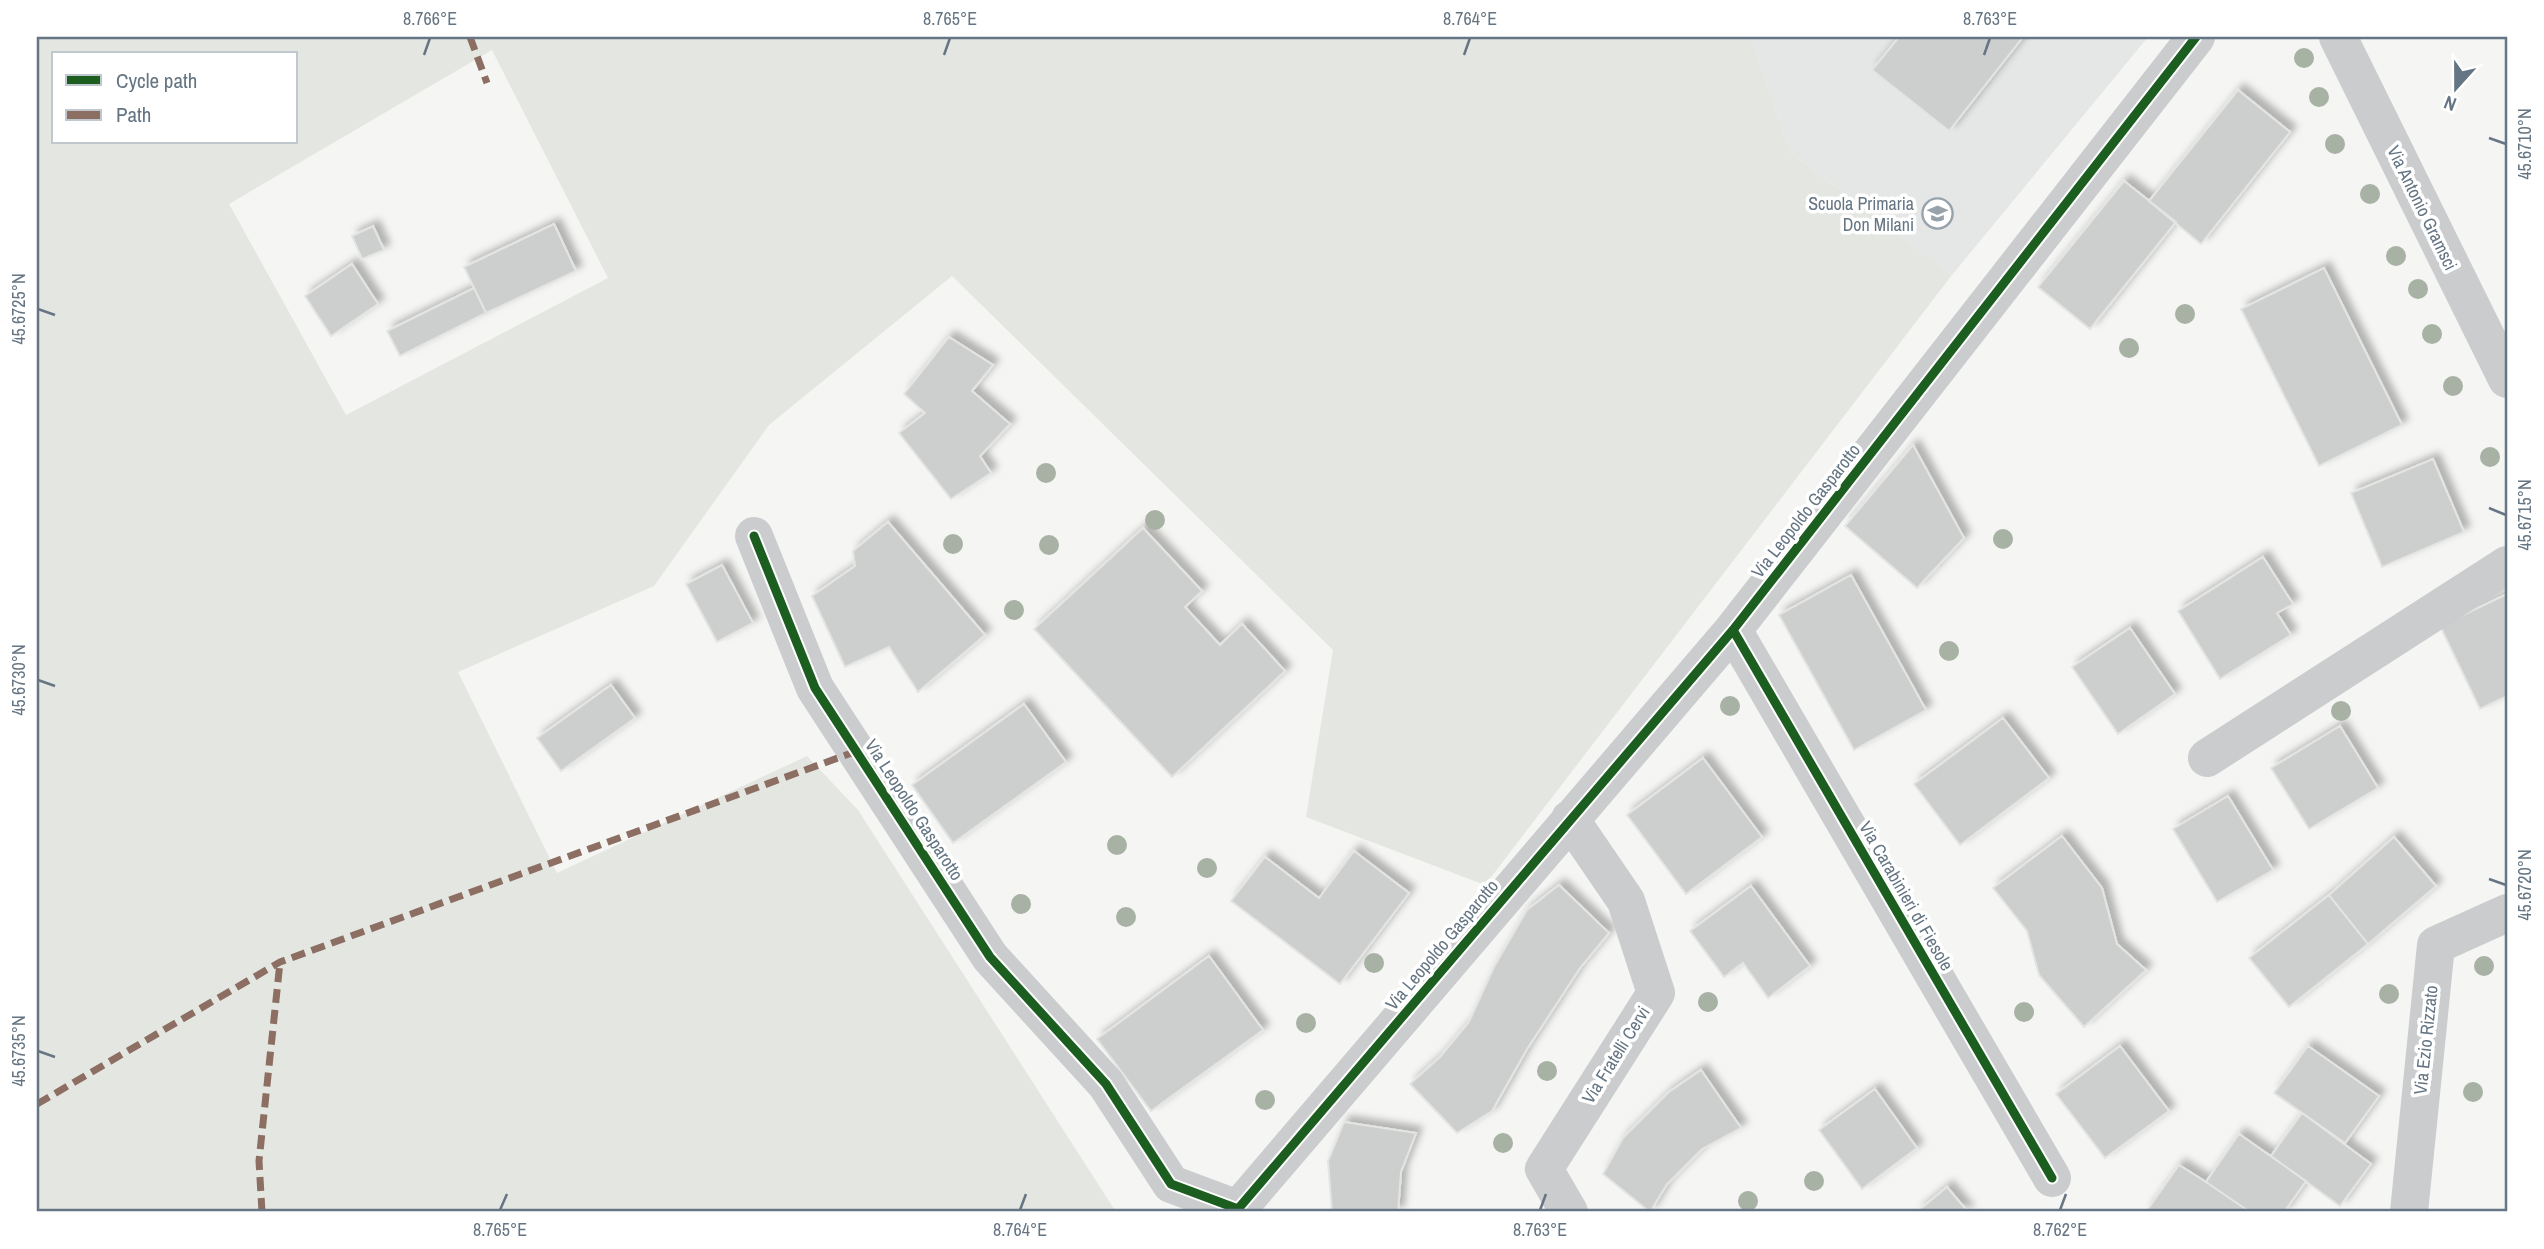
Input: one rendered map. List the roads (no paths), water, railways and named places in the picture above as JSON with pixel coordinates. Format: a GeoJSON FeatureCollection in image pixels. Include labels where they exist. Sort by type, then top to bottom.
{"type":"FeatureCollection","features":[{"type":"Feature","properties":{"kind":"street","name":"Via Leopoldo Gasparotto"},"geometry":{"type":"LineString","coordinates":[[754,536],[816,688],[990,957],[1106,1084],[1171,1184],[1238,1209],[1733,631],[2196,37]]}},
{"type":"Feature","properties":{"kind":"street","name":"Via Antonio Gramsci"},"geometry":{"type":"LineString","coordinates":[[2338,37],[2507,379]]}},
{"type":"Feature","properties":{"kind":"street"},"geometry":{"type":"LineString","coordinates":[[2207,758],[2507,565]]}},
{"type":"Feature","properties":{"kind":"street","name":"Via Carabinieri di Fiesole"},"geometry":{"type":"LineString","coordinates":[[1733,631],[2052,1178]]}},
{"type":"Feature","properties":{"kind":"street","name":"Via Fratelli Cervi"},"geometry":{"type":"LineString","coordinates":[[1569,1212],[1544,1170],[1656,993],[1626,901],[1570,819]]}},
{"type":"Feature","properties":{"kind":"street","name":"Via Ezio Rizzato"},"geometry":{"type":"LineString","coordinates":[[2409,1212],[2436,945],[2507,913]]}},
{"type":"Feature","properties":{"kind":"place","name":"Scuola Primaria Don Milani"},"geometry":{"type":"Point","coordinates":[1937,214]}}]}
